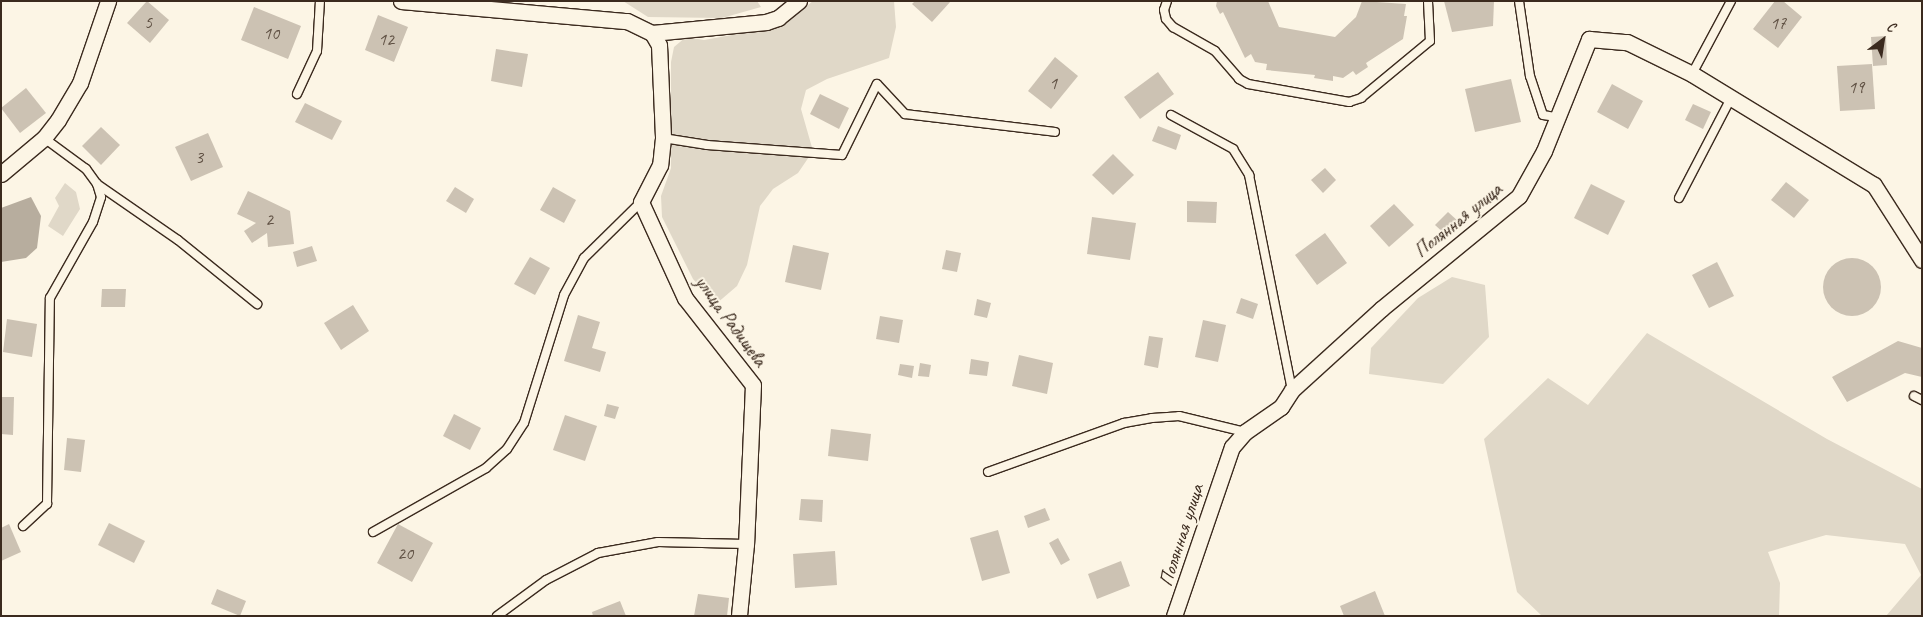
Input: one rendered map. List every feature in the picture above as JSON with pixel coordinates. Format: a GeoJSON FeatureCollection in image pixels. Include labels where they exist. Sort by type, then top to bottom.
{"type":"FeatureCollection","features":[{"type":"Feature","properties":{"kind":"street"},"geometry":{"type":"LineString","coordinates":[[1,174],[44,138],[80,83],[108,1]]}},
{"type":"Feature","properties":{"kind":"street"},"geometry":{"type":"LineString","coordinates":[[401,1],[627,21],[652,33],[766,22],[778,18],[799,1]]}},
{"type":"Feature","properties":{"kind":"street"},"geometry":{"type":"LineString","coordinates":[[642,202],[660,165],[663,138],[659,46],[652,33]]}},
{"type":"Feature","properties":{"kind":"street","name":"Полянная улица"},"geometry":{"type":"LineString","coordinates":[[1174,616],[1232,447],[1245,432],[1281,408],[1292,390],[1382,309],[1520,196],[1544,151],[1555,117],[1589,39],[1627,42],[1692,74],[1874,185],[1922,260]]}},
{"type":"Feature","properties":{"kind":"street","name":"улица Радищева"},"geometry":{"type":"LineString","coordinates":[[642,202],[685,298],[753,385],[746,544],[738,616]]}},
{"type":"Feature","properties":{"kind":"lane"},"geometry":{"type":"LineString","coordinates":[[297,94],[317,51],[320,1]]}},
{"type":"Feature","properties":{"kind":"lane"},"geometry":{"type":"LineString","coordinates":[[1167,1],[1164,10],[1166,19],[1173,27],[1215,51],[1239,79],[1248,84],[1349,102],[1361,98],[1430,41],[1428,1]]}},
{"type":"Feature","properties":{"kind":"lane"},"geometry":{"type":"LineString","coordinates":[[1519,1],[1530,76],[1543,114],[1555,117]]}},
{"type":"Feature","properties":{"kind":"lane"},"geometry":{"type":"LineString","coordinates":[[1692,74],[1731,1]]}},
{"type":"Feature","properties":{"kind":"lane"},"geometry":{"type":"LineString","coordinates":[[663,138],[707,145],[842,155],[877,84],[905,114],[1055,132]]}},
{"type":"Feature","properties":{"kind":"lane"},"geometry":{"type":"LineString","coordinates":[[1679,198],[1731,98]]}},
{"type":"Feature","properties":{"kind":"lane"},"geometry":{"type":"LineString","coordinates":[[1171,115],[1232,149],[1249,175],[1292,390]]}},
{"type":"Feature","properties":{"kind":"lane"},"geometry":{"type":"LineString","coordinates":[[23,526],[47,504],[50,298],[93,222],[102,197],[97,184],[86,169],[44,138]]}},
{"type":"Feature","properties":{"kind":"lane"},"geometry":{"type":"LineString","coordinates":[[97,184],[178,240],[257,304]]}},
{"type":"Feature","properties":{"kind":"lane"},"geometry":{"type":"LineString","coordinates":[[373,532],[486,468],[507,449],[524,423],[564,295],[576,273],[603,236],[642,202]]}},
{"type":"Feature","properties":{"kind":"lane"},"geometry":{"type":"LineString","coordinates":[[1914,396],[1922,400]]}},
{"type":"Feature","properties":{"kind":"lane"},"geometry":{"type":"LineString","coordinates":[[988,472],[1124,423],[1152,418],[1180,416],[1245,432]]}},
{"type":"Feature","properties":{"kind":"lane"},"geometry":{"type":"LineString","coordinates":[[496,616],[546,580],[598,553],[658,542],[746,544]]}},
{"type":"Feature","properties":{"kind":"shaded area"},"geometry":{"type":"Polygon","coordinates":[[[623,1],[757,1],[761,7],[722,18],[648,17],[623,1]]]}},
{"type":"Feature","properties":{"kind":"shaded area"},"geometry":{"type":"Polygon","coordinates":[[[813,1],[894,1],[896,27],[889,58],[827,79],[806,90],[801,109],[813,151],[798,173],[773,189],[760,206],[747,265],[737,286],[716,304],[693,279],[662,217],[661,196],[671,168],[671,62],[674,47],[686,37],[704,40],[782,26],[813,1]]]}},
{"type":"Feature","properties":{"kind":"shaded area"},"geometry":{"type":"Polygon","coordinates":[[[65,183],[76,192],[80,209],[63,236],[48,226],[59,206],[55,198],[65,183]]]}},
{"type":"Feature","properties":{"kind":"shaded area"},"geometry":{"type":"Polygon","coordinates":[[[31,197],[41,216],[37,248],[26,258],[1,262],[1,208],[31,197]]]}},
{"type":"Feature","properties":{"kind":"shaded area"},"geometry":{"type":"Polygon","coordinates":[[[1452,277],[1485,285],[1489,337],[1443,384],[1369,374],[1371,348],[1418,298],[1452,277]]]}},
{"type":"Feature","properties":{"kind":"shaded area"},"geometry":{"type":"Polygon","coordinates":[[[1647,333],[1827,439],[1922,489],[1922,616],[1886,616],[1921,575],[1905,544],[1826,535],[1768,552],[1780,583],[1779,616],[1542,616],[1517,592],[1484,439],[1548,378],[1588,405],[1647,333]]]}},
{"type":"Feature","properties":{"kind":"building"},"geometry":{"type":"Polygon","coordinates":[[[147,1],[169,20],[150,43],[127,23],[147,1]]]}},
{"type":"Feature","properties":{"kind":"building"},"geometry":{"type":"Polygon","coordinates":[[[915,1],[951,1],[932,22],[912,4],[915,1]]]}},
{"type":"Feature","properties":{"kind":"building"},"geometry":{"type":"Polygon","coordinates":[[[1217,1],[1268,1],[1279,27],[1335,37],[1356,17],[1362,1],[1406,4],[1404,16],[1407,16],[1403,39],[1366,63],[1368,67],[1356,75],[1353,71],[1343,78],[1333,76],[1333,81],[1314,78],[1315,75],[1266,70],[1267,64],[1255,62],[1251,54],[1245,58],[1223,12],[1220,14],[1216,6],[1217,1]]]}},
{"type":"Feature","properties":{"kind":"building"},"geometry":{"type":"Polygon","coordinates":[[[1444,1],[1494,1],[1493,26],[1452,32],[1444,1]]]}},
{"type":"Feature","properties":{"kind":"building"},"geometry":{"type":"Polygon","coordinates":[[[1775,1],[1783,1],[1802,17],[1778,48],[1753,29],[1775,1]]]}},
{"type":"Feature","properties":{"kind":"building"},"geometry":{"type":"Polygon","coordinates":[[[254,7],[301,26],[288,59],[241,40],[254,7]]]}},
{"type":"Feature","properties":{"kind":"building"},"geometry":{"type":"Polygon","coordinates":[[[378,15],[408,27],[394,62],[365,50],[378,15]]]}},
{"type":"Feature","properties":{"kind":"building"},"geometry":{"type":"Polygon","coordinates":[[[1886,36],[1887,65],[1873,66],[1871,37],[1886,36]]]}},
{"type":"Feature","properties":{"kind":"building"},"geometry":{"type":"Polygon","coordinates":[[[496,49],[528,54],[522,87],[491,81],[496,49]]]}},
{"type":"Feature","properties":{"kind":"building"},"geometry":{"type":"Polygon","coordinates":[[[1055,57],[1078,76],[1051,109],[1028,91],[1055,57]]]}},
{"type":"Feature","properties":{"kind":"building"},"geometry":{"type":"Polygon","coordinates":[[[1872,64],[1875,109],[1840,111],[1837,66],[1872,64]]]}},
{"type":"Feature","properties":{"kind":"building"},"geometry":{"type":"Polygon","coordinates":[[[1158,72],[1174,94],[1140,119],[1124,97],[1158,72]]]}},
{"type":"Feature","properties":{"kind":"building"},"geometry":{"type":"Polygon","coordinates":[[[1511,79],[1521,122],[1475,132],[1465,89],[1511,79]]]}},
{"type":"Feature","properties":{"kind":"building"},"geometry":{"type":"Polygon","coordinates":[[[1612,84],[1643,101],[1628,129],[1597,112],[1612,84]]]}},
{"type":"Feature","properties":{"kind":"building"},"geometry":{"type":"Polygon","coordinates":[[[26,88],[46,113],[20,133],[1,108],[26,88]]]}},
{"type":"Feature","properties":{"kind":"building"},"geometry":{"type":"Polygon","coordinates":[[[820,94],[849,108],[839,129],[810,114],[820,94]]]}},
{"type":"Feature","properties":{"kind":"building"},"geometry":{"type":"Polygon","coordinates":[[[305,103],[342,121],[332,140],[295,122],[305,103]]]}},
{"type":"Feature","properties":{"kind":"building"},"geometry":{"type":"Polygon","coordinates":[[[1693,104],[1711,112],[1703,129],[1685,120],[1693,104]]]}},
{"type":"Feature","properties":{"kind":"building"},"geometry":{"type":"Polygon","coordinates":[[[1158,126],[1181,135],[1176,150],[1152,141],[1158,126]]]}},
{"type":"Feature","properties":{"kind":"building"},"geometry":{"type":"Polygon","coordinates":[[[101,127],[120,145],[101,165],[82,146],[101,127]]]}},
{"type":"Feature","properties":{"kind":"building"},"geometry":{"type":"Polygon","coordinates":[[[208,133],[223,167],[191,181],[175,147],[208,133]]]}},
{"type":"Feature","properties":{"kind":"building"},"geometry":{"type":"Polygon","coordinates":[[[1113,154],[1134,175],[1113,195],[1092,175],[1113,154]]]}},
{"type":"Feature","properties":{"kind":"building"},"geometry":{"type":"Polygon","coordinates":[[[1325,168],[1336,180],[1323,193],[1311,180],[1325,168]]]}},
{"type":"Feature","properties":{"kind":"building"},"geometry":{"type":"Polygon","coordinates":[[[1786,182],[1809,200],[1794,218],[1771,200],[1786,182]]]}},
{"type":"Feature","properties":{"kind":"building"},"geometry":{"type":"Polygon","coordinates":[[[1591,184],[1625,201],[1608,235],[1574,218],[1591,184]]]}},
{"type":"Feature","properties":{"kind":"building"},"geometry":{"type":"Polygon","coordinates":[[[455,187],[474,199],[466,213],[446,201],[455,187]]]}},
{"type":"Feature","properties":{"kind":"building"},"geometry":{"type":"Polygon","coordinates":[[[553,187],[576,200],[564,223],[540,210],[553,187]]]}},
{"type":"Feature","properties":{"kind":"building"},"geometry":{"type":"Polygon","coordinates":[[[248,191],[290,211],[294,244],[268,247],[267,233],[252,243],[244,231],[256,223],[237,214],[248,191]]]}},
{"type":"Feature","properties":{"kind":"building"},"geometry":{"type":"Polygon","coordinates":[[[1187,201],[1217,202],[1216,223],[1187,222],[1187,201]]]}},
{"type":"Feature","properties":{"kind":"building"},"geometry":{"type":"Polygon","coordinates":[[[1394,204],[1414,225],[1389,247],[1370,226],[1394,204]]]}},
{"type":"Feature","properties":{"kind":"building"},"geometry":{"type":"Polygon","coordinates":[[[1448,212],[1459,222],[1446,235],[1435,225],[1448,212]]]}},
{"type":"Feature","properties":{"kind":"building"},"geometry":{"type":"Polygon","coordinates":[[[1092,217],[1136,223],[1130,260],[1087,254],[1092,217]]]}},
{"type":"Feature","properties":{"kind":"building"},"geometry":{"type":"Polygon","coordinates":[[[1325,233],[1347,263],[1317,285],[1295,255],[1325,233]]]}},
{"type":"Feature","properties":{"kind":"building"},"geometry":{"type":"Polygon","coordinates":[[[793,245],[829,253],[821,290],[785,282],[793,245]]]}},
{"type":"Feature","properties":{"kind":"building"},"geometry":{"type":"Polygon","coordinates":[[[312,246],[317,261],[297,267],[293,252],[312,246]]]}},
{"type":"Feature","properties":{"kind":"building"},"geometry":{"type":"Polygon","coordinates":[[[946,250],[961,253],[957,272],[942,269],[946,250]]]}},
{"type":"Feature","properties":{"kind":"building"},"geometry":{"type":"Polygon","coordinates":[[[530,257],[550,268],[535,295],[514,284],[530,257]]]}},
{"type":"Feature","properties":{"kind":"building"},"geometry":{"type":"Polygon","coordinates":[[[1852,258],[1868,263],[1876,271],[1881,287],[1876,303],[1868,311],[1852,316],[1836,311],[1828,303],[1823,287],[1828,271],[1836,263],[1852,258]]]}},
{"type":"Feature","properties":{"kind":"building"},"geometry":{"type":"Polygon","coordinates":[[[1717,262],[1734,296],[1709,308],[1692,275],[1717,262]]]}},
{"type":"Feature","properties":{"kind":"building"},"geometry":{"type":"Polygon","coordinates":[[[102,289],[126,289],[125,307],[101,307],[102,289]]]}},
{"type":"Feature","properties":{"kind":"building"},"geometry":{"type":"Polygon","coordinates":[[[1241,298],[1258,304],[1253,319],[1236,313],[1241,298]]]}},
{"type":"Feature","properties":{"kind":"building"},"geometry":{"type":"Polygon","coordinates":[[[977,299],[991,303],[987,318],[974,315],[977,299]]]}},
{"type":"Feature","properties":{"kind":"building"},"geometry":{"type":"Polygon","coordinates":[[[353,305],[369,331],[341,350],[324,323],[353,305]]]}},
{"type":"Feature","properties":{"kind":"building"},"geometry":{"type":"Polygon","coordinates":[[[578,315],[600,322],[592,348],[606,352],[600,372],[564,361],[578,315]]]}},
{"type":"Feature","properties":{"kind":"building"},"geometry":{"type":"Polygon","coordinates":[[[880,316],[903,320],[899,343],[876,339],[880,316]]]}},
{"type":"Feature","properties":{"kind":"building"},"geometry":{"type":"Polygon","coordinates":[[[7,319],[37,324],[32,357],[3,352],[7,319]]]}},
{"type":"Feature","properties":{"kind":"building"},"geometry":{"type":"Polygon","coordinates":[[[1203,320],[1226,325],[1218,362],[1195,357],[1203,320]]]}},
{"type":"Feature","properties":{"kind":"building"},"geometry":{"type":"Polygon","coordinates":[[[1149,336],[1163,338],[1158,368],[1144,365],[1149,336]]]}},
{"type":"Feature","properties":{"kind":"building"},"geometry":{"type":"Polygon","coordinates":[[[1898,341],[1922,348],[1922,377],[1905,373],[1847,402],[1832,377],[1898,341]]]}},
{"type":"Feature","properties":{"kind":"building"},"geometry":{"type":"Polygon","coordinates":[[[1019,355],[1053,363],[1047,394],[1012,386],[1019,355]]]}},
{"type":"Feature","properties":{"kind":"building"},"geometry":{"type":"Polygon","coordinates":[[[971,359],[989,362],[987,376],[969,374],[971,359]]]}},
{"type":"Feature","properties":{"kind":"building"},"geometry":{"type":"Polygon","coordinates":[[[920,363],[931,365],[929,377],[918,376],[920,363]]]}},
{"type":"Feature","properties":{"kind":"building"},"geometry":{"type":"Polygon","coordinates":[[[900,364],[914,366],[912,378],[898,375],[900,364]]]}},
{"type":"Feature","properties":{"kind":"building"},"geometry":{"type":"Polygon","coordinates":[[[1,397],[14,397],[13,435],[1,434],[1,397]]]}},
{"type":"Feature","properties":{"kind":"building"},"geometry":{"type":"Polygon","coordinates":[[[607,404],[619,407],[615,419],[604,416],[607,404]]]}},
{"type":"Feature","properties":{"kind":"building"},"geometry":{"type":"Polygon","coordinates":[[[454,414],[481,428],[470,450],[443,436],[454,414]]]}},
{"type":"Feature","properties":{"kind":"building"},"geometry":{"type":"Polygon","coordinates":[[[565,415],[597,426],[585,461],[553,450],[565,415]]]}},
{"type":"Feature","properties":{"kind":"building"},"geometry":{"type":"Polygon","coordinates":[[[831,429],[871,434],[868,461],[828,456],[831,429]]]}},
{"type":"Feature","properties":{"kind":"building"},"geometry":{"type":"Polygon","coordinates":[[[67,438],[85,440],[81,472],[64,470],[67,438]]]}},
{"type":"Feature","properties":{"kind":"building"},"geometry":{"type":"Polygon","coordinates":[[[801,499],[823,500],[822,522],[799,520],[801,499]]]}},
{"type":"Feature","properties":{"kind":"building"},"geometry":{"type":"Polygon","coordinates":[[[1045,508],[1050,520],[1028,528],[1024,516],[1045,508]]]}},
{"type":"Feature","properties":{"kind":"building"},"geometry":{"type":"Polygon","coordinates":[[[109,523],[145,541],[134,563],[98,545],[109,523]]]}},
{"type":"Feature","properties":{"kind":"building"},"geometry":{"type":"Polygon","coordinates":[[[9,524],[21,552],[1,561],[1,528],[9,524]]]}},
{"type":"Feature","properties":{"kind":"building"},"geometry":{"type":"Polygon","coordinates":[[[398,524],[433,543],[412,582],[377,563],[398,524]]]}},
{"type":"Feature","properties":{"kind":"building"},"geometry":{"type":"Polygon","coordinates":[[[998,530],[1010,573],[982,581],[970,538],[998,530]]]}},
{"type":"Feature","properties":{"kind":"building"},"geometry":{"type":"Polygon","coordinates":[[[1058,538],[1070,560],[1061,565],[1049,543],[1058,538]]]}},
{"type":"Feature","properties":{"kind":"building"},"geometry":{"type":"Polygon","coordinates":[[[835,551],[837,585],[795,588],[793,554],[835,551]]]}},
{"type":"Feature","properties":{"kind":"building"},"geometry":{"type":"Polygon","coordinates":[[[1121,561],[1130,586],[1097,599],[1088,574],[1121,561]]]}},
{"type":"Feature","properties":{"kind":"building"},"geometry":{"type":"Polygon","coordinates":[[[217,589],[246,601],[240,616],[211,604],[217,589]]]}},
{"type":"Feature","properties":{"kind":"building"},"geometry":{"type":"Polygon","coordinates":[[[1375,591],[1385,616],[1344,616],[1340,606],[1375,591]]]}},
{"type":"Feature","properties":{"kind":"building"},"geometry":{"type":"Polygon","coordinates":[[[698,594],[729,598],[727,616],[694,616],[698,594]]]}},
{"type":"Feature","properties":{"kind":"building"},"geometry":{"type":"Polygon","coordinates":[[[620,601],[626,616],[593,616],[592,612],[620,601]]]}}]}
